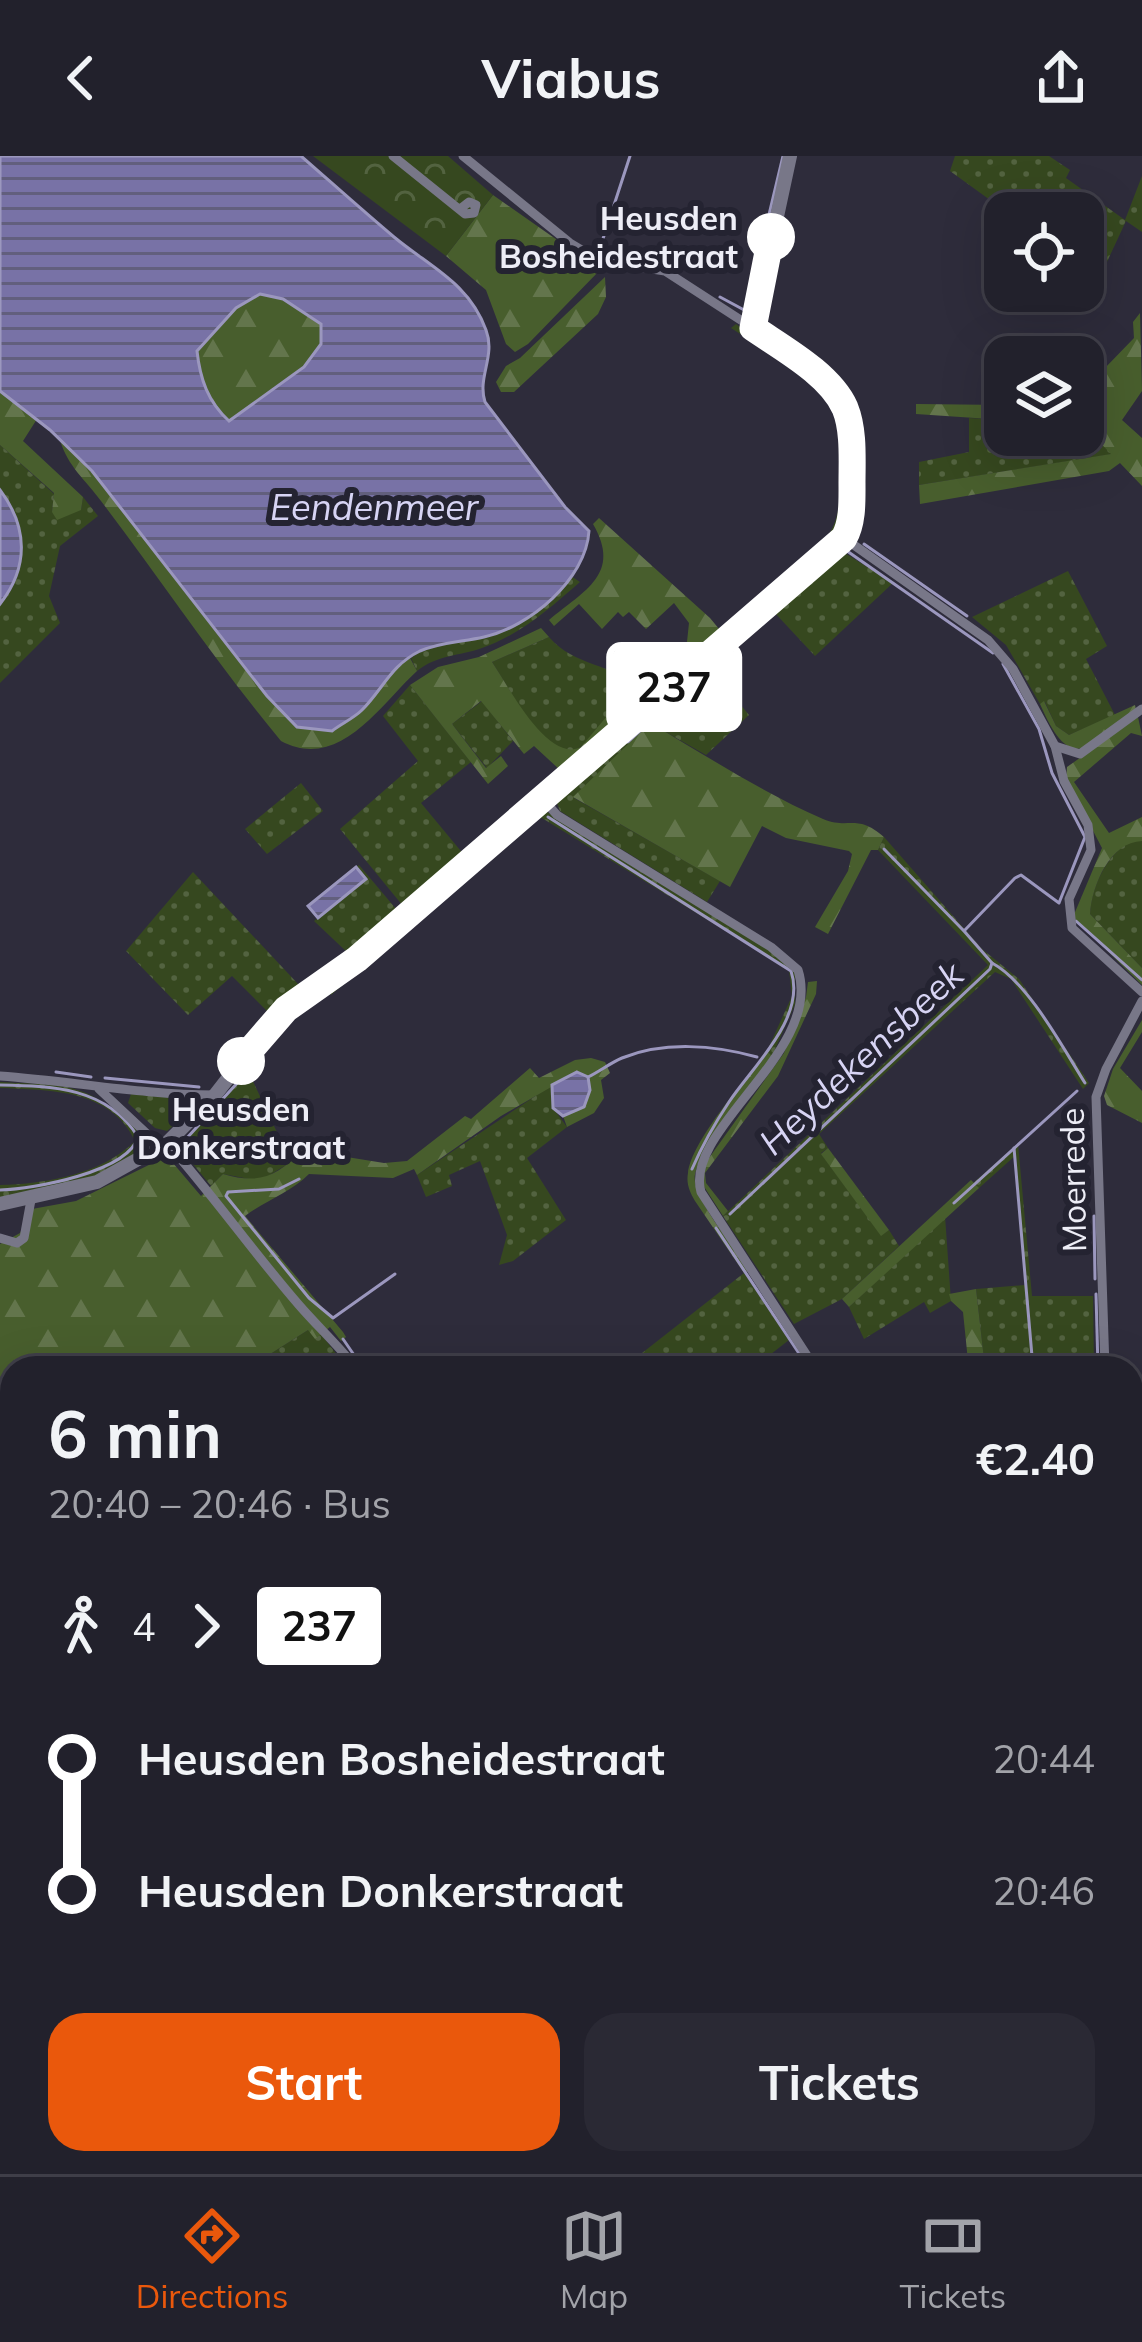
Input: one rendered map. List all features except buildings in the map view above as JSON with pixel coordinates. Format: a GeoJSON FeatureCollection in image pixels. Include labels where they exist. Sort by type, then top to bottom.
{"type":"FeatureCollection","features":[{"type":"Feature","properties":{"kind":"street"},"geometry":{"type":"LineString","coordinates":[[393,156],[460,209]]}},
{"type":"Feature","properties":{"kind":"street"},"geometry":{"type":"LineString","coordinates":[[0,1204],[97,1182],[164,1145],[214,1095],[286,1009],[357,959],[844,538],[850,521],[852,456],[845,409],[824,382],[753,328],[665,272],[600,261],[570,243],[463,156]]}},
{"type":"Feature","properties":{"kind":"street"},"geometry":{"type":"LineString","coordinates":[[753,328],[790,156]]}},
{"type":"Feature","properties":{"kind":"street"},"geometry":{"type":"LineString","coordinates":[[844,538],[1000,651],[1055,746],[1064,782],[1088,825],[1090,850],[1069,899],[1069,920],[1142,997]]}},
{"type":"Feature","properties":{"kind":"street"},"geometry":{"type":"LineString","coordinates":[[1055,746],[1080,754],[1142,709]]}},
{"type":"Feature","properties":{"kind":"street"},"geometry":{"type":"LineString","coordinates":[[542,798],[557,815],[771,947],[798,970],[800,1000],[780,1049],[704,1157],[698,1180],[808,1356]]}},
{"type":"Feature","properties":{"kind":"street","name":"Moerrede"},"geometry":{"type":"LineString","coordinates":[[1105,1356],[1096,1097],[1142,997]]}},
{"type":"Feature","properties":{"kind":"street"},"geometry":{"type":"LineString","coordinates":[[0,1076],[214,1095]]}},
{"type":"Feature","properties":{"kind":"street"},"geometry":{"type":"LineString","coordinates":[[99,1088],[164,1145],[223,1207],[301,1307],[347,1356]]}},
{"type":"Feature","properties":{"kind":"street"},"geometry":{"type":"LineString","coordinates":[[0,1238],[17,1243],[23,1238],[31,1200]]}},
{"type":"Feature","properties":{"kind":"green space"},"geometry":{"type":"Polygon","coordinates":[[[313,156],[448,156],[493,195],[446,256],[313,156]]]}},
{"type":"Feature","properties":{"kind":"green space"},"geometry":{"type":"Polygon","coordinates":[[[955,156],[1049,156],[1070,170],[1066,178],[1086,192],[984,192],[984,196],[950,171],[955,156]]]}},
{"type":"Feature","properties":{"kind":"green space"},"geometry":{"type":"Polygon","coordinates":[[[1142,176],[1142,232],[1126,221],[1104,268],[1104,205],[1125,220],[1142,176]]]}},
{"type":"Feature","properties":{"kind":"green space"},"geometry":{"type":"Polygon","coordinates":[[[493,195],[600,270],[515,352],[506,344],[486,290],[446,256],[493,195]]]}},
{"type":"Feature","properties":{"kind":"green space"},"geometry":{"type":"Polygon","coordinates":[[[605,277],[606,297],[598,314],[514,392],[501,392],[496,382],[506,366],[605,277]]]}},
{"type":"Feature","properties":{"kind":"green space"},"geometry":{"type":"Polygon","coordinates":[[[260,293],[283,299],[321,325],[321,344],[304,367],[229,421],[206,389],[197,351],[236,308],[260,293]]]}},
{"type":"Feature","properties":{"kind":"green space"},"geometry":{"type":"Polygon","coordinates":[[[1140,313],[1142,391],[1122,420],[1142,438],[1142,486],[1120,463],[1109,471],[920,504],[919,485],[1111,454],[1104,447],[1104,371],[1134,338],[1133,322],[1140,313]]]}},
{"type":"Feature","properties":{"kind":"green space"},"geometry":{"type":"Polygon","coordinates":[[[736,324],[791,365],[731,328],[736,324]]]}},
{"type":"Feature","properties":{"kind":"green space"},"geometry":{"type":"Polygon","coordinates":[[[801,372],[826,391],[841,416],[845,446],[842,524],[832,542],[724,635],[722,630],[826,539],[837,517],[841,455],[837,419],[821,390],[801,372]]]}},
{"type":"Feature","properties":{"kind":"green space"},"geometry":{"type":"Polygon","coordinates":[[[0,391],[37,419],[23,441],[83,497],[81,510],[57,520],[52,512],[54,493],[0,445],[0,391]]]}},
{"type":"Feature","properties":{"kind":"green space"},"geometry":{"type":"Polygon","coordinates":[[[916,404],[984,405],[984,419],[916,414],[916,404]]]}},
{"type":"Feature","properties":{"kind":"green space"},"geometry":{"type":"Polygon","coordinates":[[[969,418],[984,419],[984,456],[1100,456],[919,485],[919,462],[969,452],[969,418]]]}},
{"type":"Feature","properties":{"kind":"green space"},"geometry":{"type":"Polygon","coordinates":[[[60,440],[92,471],[267,696],[297,727],[362,709],[389,672],[410,658],[417,671],[373,716],[340,741],[322,748],[302,748],[281,741],[72,465],[60,440]]]}},
{"type":"Feature","properties":{"kind":"green space"},"geometry":{"type":"Polygon","coordinates":[[[0,445],[54,494],[52,512],[81,510],[83,497],[98,516],[60,546],[49,596],[60,623],[0,683],[0,604],[11,589],[10,503],[0,490],[0,445]]]}},
{"type":"Feature","properties":{"kind":"green space"},"geometry":{"type":"Polygon","coordinates":[[[599,518],[724,635],[652,698],[633,676],[660,654],[666,662],[687,642],[689,623],[674,603],[646,629],[629,612],[623,617],[618,612],[602,629],[579,604],[554,626],[549,620],[586,590],[601,568],[601,541],[593,524],[599,518]]]}},
{"type":"Feature","properties":{"kind":"green space"},"geometry":{"type":"Polygon","coordinates":[[[843,552],[893,583],[815,656],[774,612],[843,552]]]}},
{"type":"Feature","properties":{"kind":"green space"},"geometry":{"type":"Polygon","coordinates":[[[1068,571],[1107,646],[1086,659],[1115,715],[1069,735],[1056,726],[1045,702],[1040,704],[1006,645],[972,617],[1068,571]]]}},
{"type":"Feature","properties":{"kind":"green space"},"geometry":{"type":"Polygon","coordinates":[[[571,576],[580,582],[522,628],[417,671],[411,658],[419,652],[522,619],[540,609],[571,576]]]}},
{"type":"Feature","properties":{"kind":"green space"},"geometry":{"type":"Polygon","coordinates":[[[541,628],[549,637],[492,662],[530,720],[556,744],[581,747],[623,697],[638,689],[647,703],[568,769],[560,770],[534,746],[524,754],[481,701],[452,724],[486,768],[501,756],[508,766],[488,784],[410,685],[438,667],[479,657],[541,628]]]}},
{"type":"Feature","properties":{"kind":"green space"},"geometry":{"type":"Polygon","coordinates":[[[549,637],[570,654],[638,689],[572,752],[559,748],[536,729],[492,662],[549,637]]]}},
{"type":"Feature","properties":{"kind":"green space"},"geometry":{"type":"Polygon","coordinates":[[[707,664],[749,715],[706,755],[650,723],[574,798],[720,881],[707,902],[560,811],[555,798],[707,664]]]}},
{"type":"Feature","properties":{"kind":"green space"},"geometry":{"type":"Polygon","coordinates":[[[410,685],[471,762],[421,803],[465,856],[414,903],[403,906],[340,829],[418,761],[383,716],[410,685]]]}},
{"type":"Feature","properties":{"kind":"green space"},"geometry":{"type":"Polygon","coordinates":[[[482,701],[513,741],[487,768],[452,724],[482,701]]]}},
{"type":"Feature","properties":{"kind":"green space"},"geometry":{"type":"Polygon","coordinates":[[[1044,701],[1056,726],[1069,735],[1135,705],[1136,710],[1093,744],[1071,748],[1051,726],[1040,704],[1044,701]]]}},
{"type":"Feature","properties":{"kind":"green space"},"geometry":{"type":"Polygon","coordinates":[[[1138,717],[1142,736],[1131,733],[1074,782],[1109,833],[1142,817],[1142,841],[1112,857],[1094,890],[1090,914],[1142,968],[1142,985],[1073,917],[1102,848],[1066,779],[1067,767],[1138,717]]]}},
{"type":"Feature","properties":{"kind":"green space"},"geometry":{"type":"Polygon","coordinates":[[[650,723],[801,809],[832,822],[866,826],[884,837],[878,850],[871,850],[828,934],[815,927],[848,871],[849,851],[786,838],[762,826],[730,887],[573,797],[650,723]]]}},
{"type":"Feature","properties":{"kind":"green space"},"geometry":{"type":"Polygon","coordinates":[[[301,783],[323,811],[267,854],[245,829],[301,783]]]}},
{"type":"Feature","properties":{"kind":"green space"},"geometry":{"type":"Polygon","coordinates":[[[539,807],[774,952],[795,972],[795,1004],[772,1056],[767,1051],[792,996],[789,970],[537,815],[331,995],[330,985],[539,807]]]}},
{"type":"Feature","properties":{"kind":"green space"},"geometry":{"type":"Polygon","coordinates":[[[884,837],[982,949],[1019,979],[1089,1083],[1083,1089],[1011,979],[995,972],[819,1134],[828,1148],[821,1153],[881,1235],[889,1230],[899,1246],[842,1299],[794,1324],[723,1216],[988,965],[878,850],[884,837]]]}},
{"type":"Feature","properties":{"kind":"green space"},"geometry":{"type":"Polygon","coordinates":[[[1135,839],[1142,841],[1142,968],[1090,914],[1103,870],[1117,851],[1135,839]]]}},
{"type":"Feature","properties":{"kind":"green space"},"geometry":{"type":"Polygon","coordinates":[[[359,865],[397,910],[349,954],[314,921],[365,879],[359,865]]]}},
{"type":"Feature","properties":{"kind":"green space"},"geometry":{"type":"Polygon","coordinates":[[[193,872],[299,985],[268,1012],[232,976],[188,1015],[126,951],[193,872]]]}},
{"type":"Feature","properties":{"kind":"green space"},"geometry":{"type":"Polygon","coordinates":[[[817,981],[816,994],[778,1076],[705,1173],[706,1183],[728,1211],[723,1216],[703,1185],[704,1165],[784,1053],[808,982],[817,981]]]}},
{"type":"Feature","properties":{"kind":"green space"},"geometry":{"type":"Polygon","coordinates":[[[1142,1020],[1142,1032],[1120,1068],[1142,1091],[1142,1123],[1107,1105],[1104,1096],[1113,1069],[1142,1020]]]}},
{"type":"Feature","properties":{"kind":"green space"},"geometry":{"type":"Polygon","coordinates":[[[767,1051],[772,1056],[713,1137],[696,1170],[698,1192],[749,1270],[744,1273],[695,1201],[688,1177],[709,1128],[767,1051]]]}},
{"type":"Feature","properties":{"kind":"green space"},"geometry":{"type":"Polygon","coordinates":[[[575,1060],[605,1062],[610,1073],[601,1080],[604,1098],[594,1113],[567,1127],[563,1116],[574,1112],[577,1072],[501,1116],[417,1175],[414,1169],[393,1178],[309,1174],[245,1216],[343,1332],[346,1337],[341,1341],[330,1327],[315,1339],[308,1330],[267,1356],[0,1356],[0,1244],[20,1233],[32,1209],[76,1201],[167,1156],[201,1196],[223,1174],[247,1179],[267,1176],[303,1150],[384,1163],[407,1161],[465,1116],[471,1119],[530,1068],[539,1078],[575,1060]]]}},
{"type":"Feature","properties":{"kind":"green space"},"geometry":{"type":"Polygon","coordinates":[[[245,1072],[291,1162],[260,1181],[223,1174],[211,1186],[184,1153],[184,1143],[245,1072]]]}},
{"type":"Feature","properties":{"kind":"green space"},"geometry":{"type":"Polygon","coordinates":[[[0,1082],[60,1086],[89,1094],[138,1130],[139,1152],[93,1177],[0,1198],[0,1185],[72,1175],[106,1162],[135,1141],[111,1111],[95,1102],[58,1092],[0,1088],[0,1082]]]}},
{"type":"Feature","properties":{"kind":"green space"},"geometry":{"type":"Polygon","coordinates":[[[552,1085],[553,1108],[567,1127],[527,1158],[566,1220],[513,1261],[499,1265],[507,1235],[480,1161],[449,1175],[452,1186],[426,1197],[417,1175],[552,1085]]]}},
{"type":"Feature","properties":{"kind":"green space"},"geometry":{"type":"Polygon","coordinates":[[[131,1094],[201,1102],[167,1131],[155,1128],[128,1103],[131,1094]]]}},
{"type":"Feature","properties":{"kind":"green space"},"geometry":{"type":"Polygon","coordinates":[[[1018,1144],[1032,1296],[1093,1296],[1094,1356],[984,1356],[976,1289],[1025,1285],[1016,1155],[979,1188],[973,1183],[1018,1144]]]}},
{"type":"Feature","properties":{"kind":"green space"},"geometry":{"type":"Polygon","coordinates":[[[828,1148],[889,1230],[881,1236],[821,1154],[828,1148]]]}},
{"type":"Feature","properties":{"kind":"green space"},"geometry":{"type":"Polygon","coordinates":[[[971,1180],[979,1188],[849,1307],[842,1299],[971,1180]]]}},
{"type":"Feature","properties":{"kind":"green space"},"geometry":{"type":"Polygon","coordinates":[[[945,1216],[951,1301],[930,1313],[924,1302],[864,1339],[849,1307],[945,1216]]]}},
{"type":"Feature","properties":{"kind":"green space"},"geometry":{"type":"Polygon","coordinates":[[[744,1273],[789,1340],[768,1356],[638,1356],[744,1273]]]}},
{"type":"Feature","properties":{"kind":"green space"},"geometry":{"type":"Polygon","coordinates":[[[976,1289],[984,1356],[967,1356],[963,1312],[949,1294],[976,1289]]]}},
{"type":"Feature","properties":{"kind":"green space"},"geometry":{"type":"Polygon","coordinates":[[[308,1330],[321,1334],[338,1356],[267,1356],[308,1330]]]}},
{"type":"Feature","properties":{"kind":"water","name":"Eendenmeer"},"geometry":{"type":"Polygon","coordinates":[[[0,156],[301,156],[470,300],[488,340],[485,402],[565,507],[589,531],[585,549],[578,567],[552,599],[519,623],[410,657],[362,710],[332,731],[297,727],[267,696],[92,471],[0,391],[0,156]],[[260,294],[236,308],[197,351],[206,389],[229,421],[304,367],[321,344],[321,324],[283,299],[260,294]]]}},
{"type":"Feature","properties":{"kind":"water"},"geometry":{"type":"Polygon","coordinates":[[[0,490],[16,518],[21,547],[16,576],[0,604],[0,490]]]}},
{"type":"Feature","properties":{"kind":"water"},"geometry":{"type":"Polygon","coordinates":[[[356,867],[366,879],[318,918],[308,906],[356,867]]]}},
{"type":"Feature","properties":{"kind":"water"},"geometry":{"type":"Polygon","coordinates":[[[577,1072],[588,1077],[590,1090],[584,1107],[563,1116],[553,1108],[552,1085],[577,1072]]]}},
{"type":"Feature","properties":{"kind":"waterway","name":"Heydekensbeek"},"geometry":{"type":"LineString","coordinates":[[600,248],[630,156]]}},
{"type":"Feature","properties":{"kind":"waterway"},"geometry":{"type":"LineString","coordinates":[[720,297],[746,311],[783,156]]}},
{"type":"Feature","properties":{"kind":"waterway","name":"Heydekensbeek"},"geometry":{"type":"LineString","coordinates":[[781,338],[834,377],[850,400],[859,435]]}},
{"type":"Feature","properties":{"kind":"waterway","name":"Heydekensbeek"},"geometry":{"type":"LineString","coordinates":[[860,449],[861,489]]}},
{"type":"Feature","properties":{"kind":"waterway","name":"Heydekensbeek"},"geometry":{"type":"LineString","coordinates":[[858,534],[861,503]]}},
{"type":"Feature","properties":{"kind":"waterway"},"geometry":{"type":"LineString","coordinates":[[864,544],[967,616]]}},
{"type":"Feature","properties":{"kind":"waterway","name":"Heydekensbeek"},"geometry":{"type":"LineString","coordinates":[[847,551],[993,653]]}},
{"type":"Feature","properties":{"kind":"waterway","name":"Heydekensbeek"},"geometry":{"type":"LineString","coordinates":[[730,1214],[990,969],[992,963],[964,931],[1015,878],[1021,875],[1059,903],[1085,837],[1052,773],[1039,729],[1003,664]]}},
{"type":"Feature","properties":{"kind":"waterway"},"geometry":{"type":"LineString","coordinates":[[628,742],[700,676]]}},
{"type":"Feature","properties":{"kind":"waterway"},"geometry":{"type":"LineString","coordinates":[[548,817],[791,971],[794,989],[784,1024],[724,1110],[692,1169]]}},
{"type":"Feature","properties":{"kind":"waterway"},"geometry":{"type":"LineString","coordinates":[[884,849],[963,930]]}},
{"type":"Feature","properties":{"kind":"waterway"},"geometry":{"type":"LineString","coordinates":[[412,901],[463,856]]}},
{"type":"Feature","properties":{"kind":"waterway"},"geometry":{"type":"LineString","coordinates":[[393,938],[445,892]]}},
{"type":"Feature","properties":{"kind":"waterway"},"geometry":{"type":"LineString","coordinates":[[349,955],[392,919]]}},
{"type":"Feature","properties":{"kind":"waterway"},"geometry":{"type":"LineString","coordinates":[[1076,921],[1142,980]]}},
{"type":"Feature","properties":{"kind":"waterway"},"geometry":{"type":"LineString","coordinates":[[367,962],[386,944]]}},
{"type":"Feature","properties":{"kind":"waterway"},"geometry":{"type":"LineString","coordinates":[[992,963],[1031,1000],[1085,1083]]}},
{"type":"Feature","properties":{"kind":"waterway"},"geometry":{"type":"LineString","coordinates":[[332,991],[360,967]]}},
{"type":"Feature","properties":{"kind":"waterway"},"geometry":{"type":"LineString","coordinates":[[588,1077],[622,1058],[655,1049],[706,1048],[757,1057]]}},
{"type":"Feature","properties":{"kind":"waterway"},"geometry":{"type":"LineString","coordinates":[[56,1072],[91,1077]]}},
{"type":"Feature","properties":{"kind":"waterway"},"geometry":{"type":"LineString","coordinates":[[105,1078],[199,1087]]}},
{"type":"Feature","properties":{"kind":"waterway"},"geometry":{"type":"LineString","coordinates":[[188,1156],[186,1139],[240,1080]]}},
{"type":"Feature","properties":{"kind":"waterway"},"geometry":{"type":"LineString","coordinates":[[0,1085],[58,1089],[94,1099],[125,1120],[138,1137],[131,1149],[99,1169],[56,1182],[0,1190]]}},
{"type":"Feature","properties":{"kind":"waterway"},"geometry":{"type":"LineString","coordinates":[[954,1203],[1077,1091]]}},
{"type":"Feature","properties":{"kind":"waterway"},"geometry":{"type":"LineString","coordinates":[[1014,1148],[1032,1356]]}},
{"type":"Feature","properties":{"kind":"waterway"},"geometry":{"type":"LineString","coordinates":[[299,1179],[279,1189],[228,1192],[226,1196],[309,1298],[333,1318],[395,1274]]}},
{"type":"Feature","properties":{"kind":"waterway"},"geometry":{"type":"LineString","coordinates":[[1094,1216],[1095,1279]]}},
{"type":"Feature","properties":{"kind":"waterway","name":"Heydekensbeek"},"geometry":{"type":"LineString","coordinates":[[716,1228],[801,1356]]}},
{"type":"Feature","properties":{"kind":"waterway"},"geometry":{"type":"LineString","coordinates":[[1096,1294],[1098,1356]]}},
{"type":"Feature","properties":{"kind":"waterway"},"geometry":{"type":"LineString","coordinates":[[343,1339],[355,1356]]}},
{"type":"Feature","properties":{"kind":"bus line","name":"237"},"geometry":{"type":"LineString","coordinates":[[241,1061],[286,1009],[357,959],[844,538],[852,497],[845,409],[805,365],[753,328],[771,237]]}},
{"type":"Feature","properties":{"kind":"place","name":"Heusden Bosheidestraat"},"geometry":{"type":"Point","coordinates":[771,237]}},
{"type":"Feature","properties":{"kind":"place","name":"Heusden Donkerstraat"},"geometry":{"type":"Point","coordinates":[241,1061]}}]}
